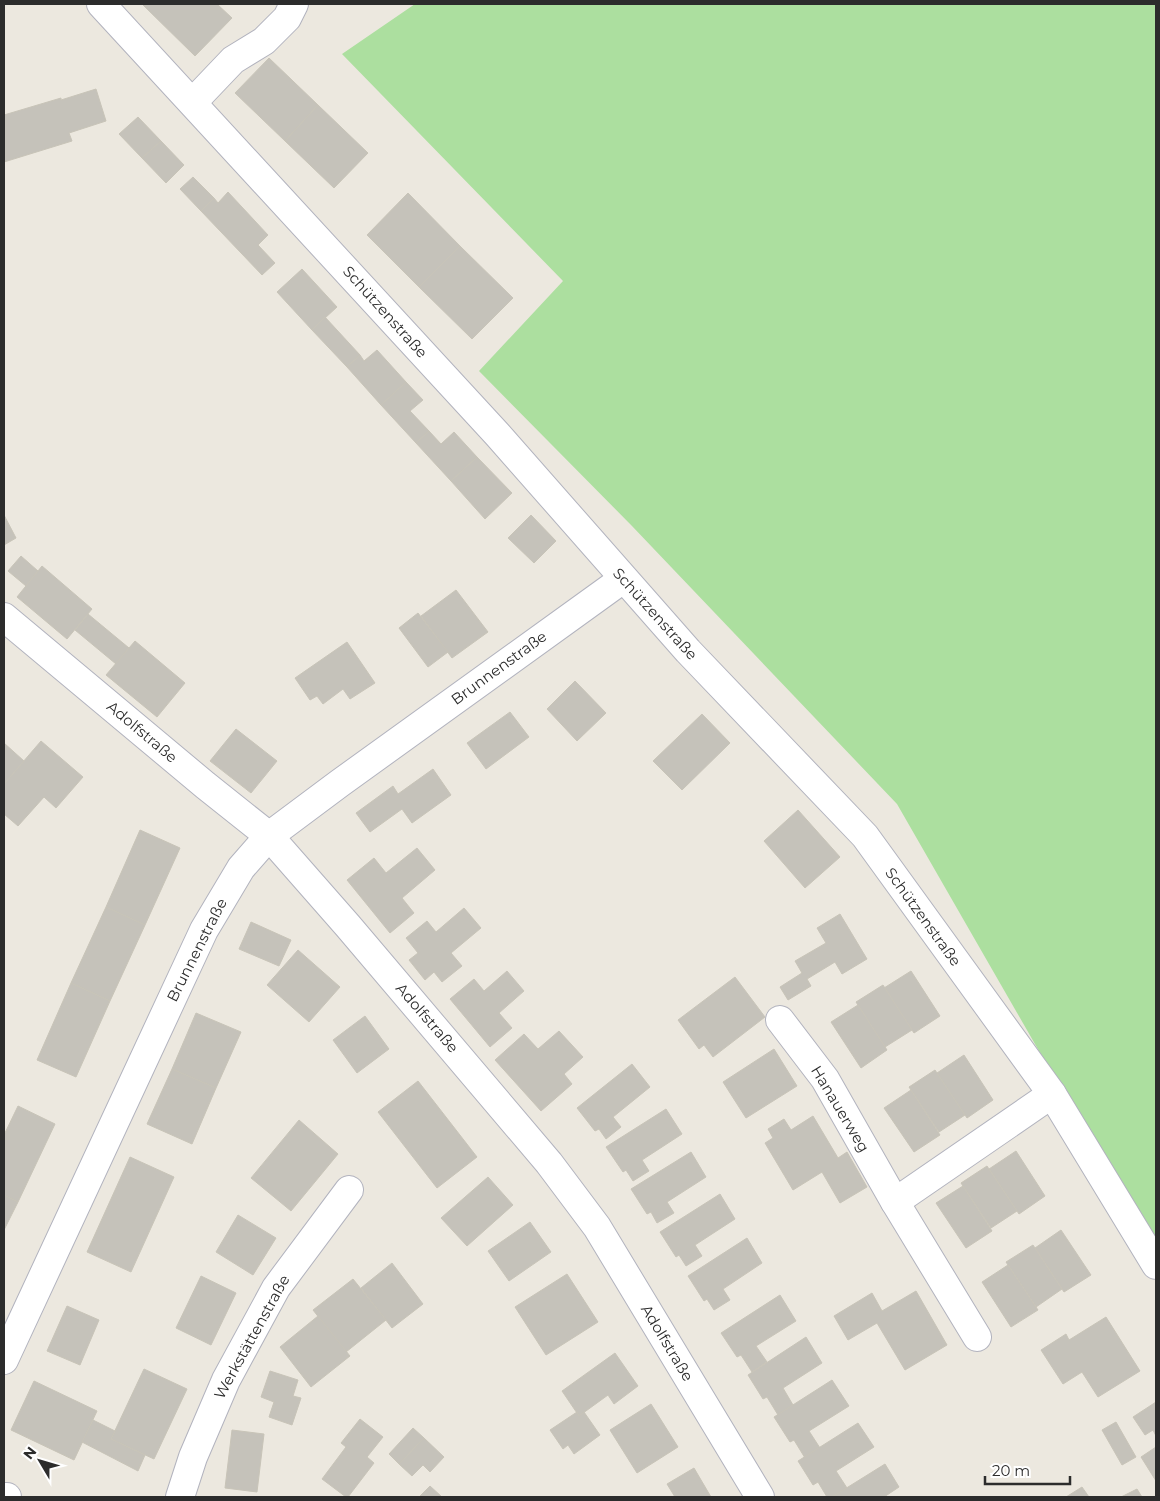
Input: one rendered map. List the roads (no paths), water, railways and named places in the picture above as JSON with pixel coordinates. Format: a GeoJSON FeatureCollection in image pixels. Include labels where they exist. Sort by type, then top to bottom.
{"type":"FeatureCollection","features":[{"type":"Feature","properties":{"kind":"street","name":"Schützenstraße"},"geometry":{"type":"LineString","coordinates":[[101,4],[497,434],[688,651],[864,836],[1052,1094],[1156,1265]]}},
{"type":"Feature","properties":{"kind":"street"},"geometry":{"type":"LineString","coordinates":[[193,102],[233,60],[264,41],[287,18],[294,4]]}},
{"type":"Feature","properties":{"kind":"street","name":"Brunnenstraße"},"geometry":{"type":"LineString","coordinates":[[4,1360],[204,930],[241,868],[269,836],[623,579]]}},
{"type":"Feature","properties":{"kind":"street","name":"Adolfstraße"},"geometry":{"type":"LineString","coordinates":[[4,617],[269,836],[379,962],[549,1163],[597,1227],[760,1497]]}},
{"type":"Feature","properties":{"kind":"street","name":"Hanauerweg"},"geometry":{"type":"LineString","coordinates":[[780,1020],[826,1079],[895,1202],[977,1337]]}},
{"type":"Feature","properties":{"kind":"street"},"geometry":{"type":"LineString","coordinates":[[895,1202],[1052,1094]]}},
{"type":"Feature","properties":{"kind":"street","name":"Werkstättenstraße"},"geometry":{"type":"LineString","coordinates":[[180,1497],[193,1457],[226,1380],[276,1288],[349,1190]]}}]}
